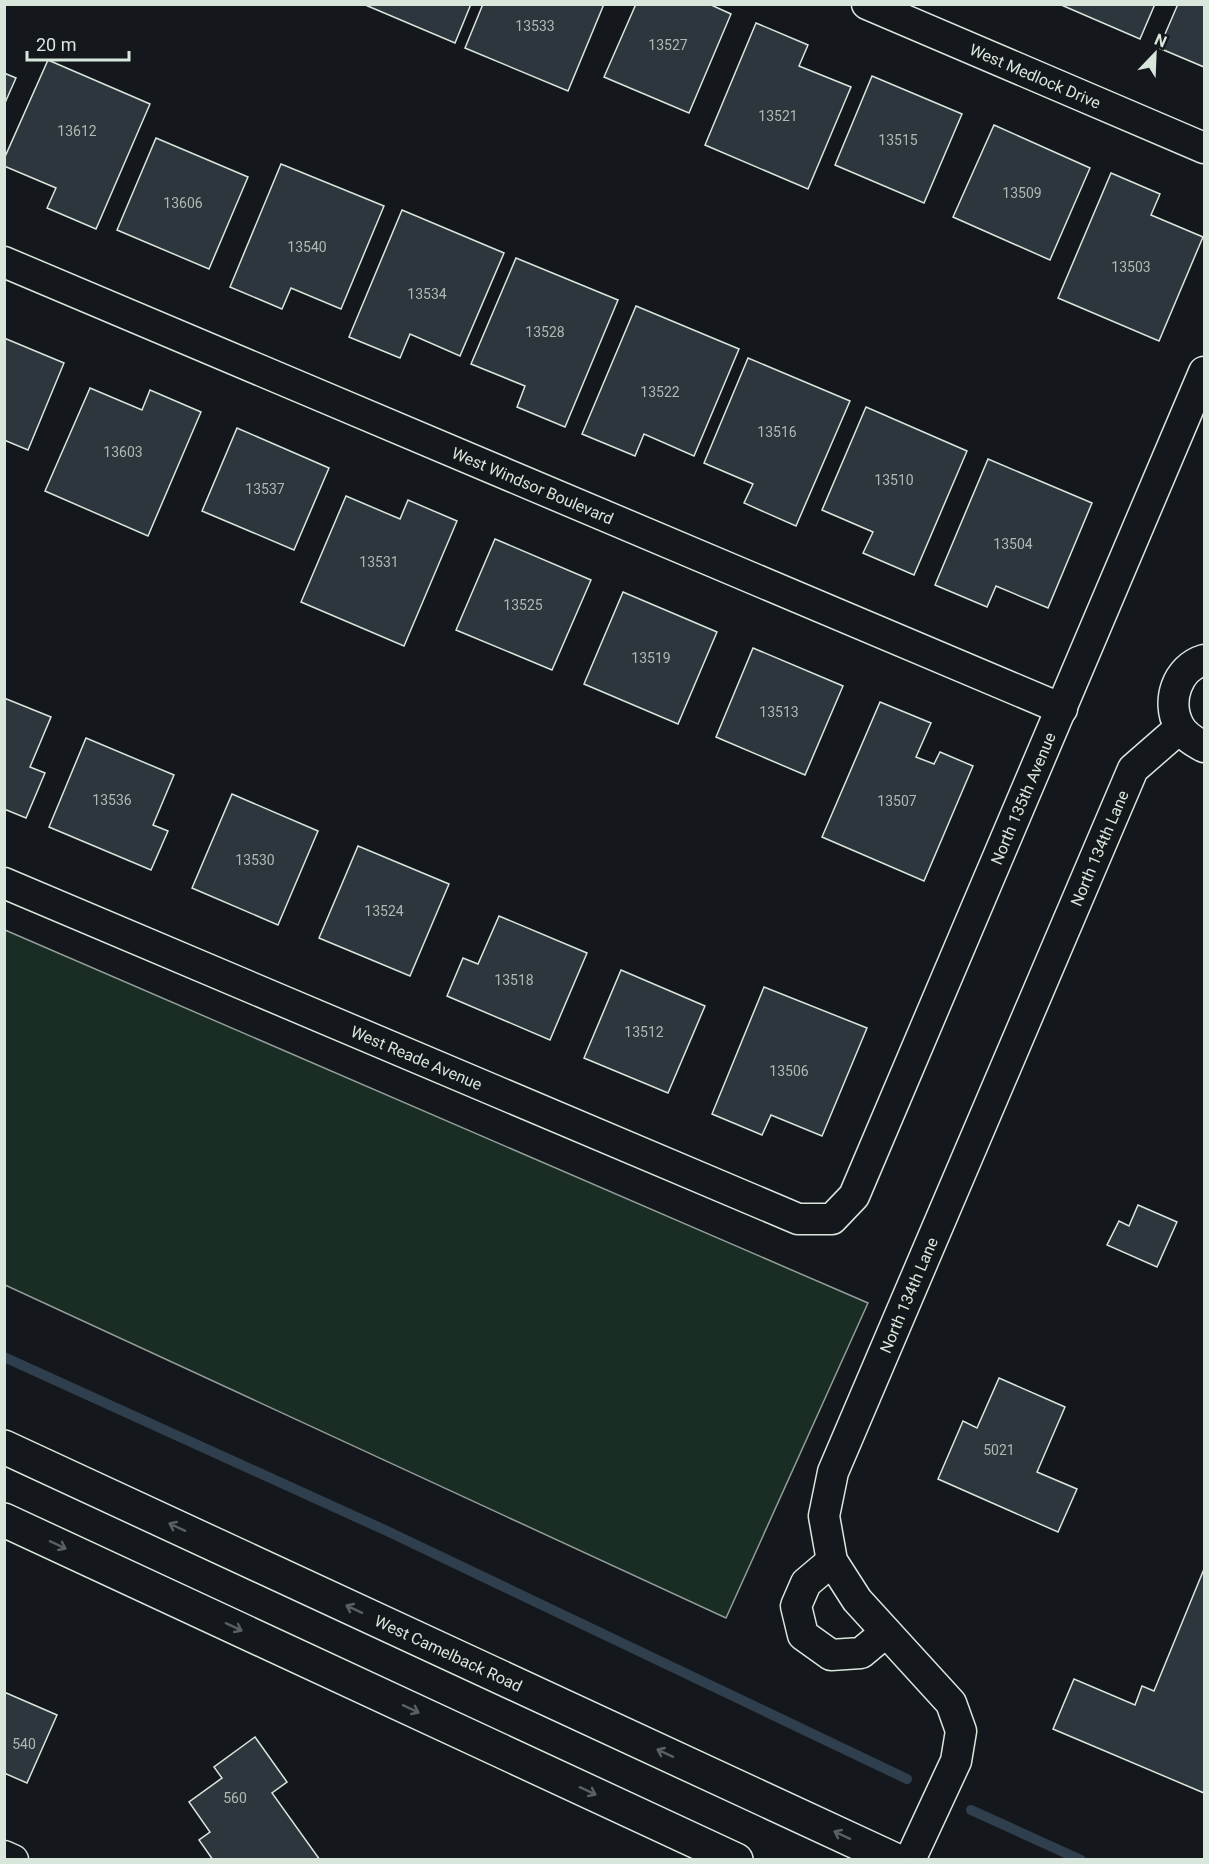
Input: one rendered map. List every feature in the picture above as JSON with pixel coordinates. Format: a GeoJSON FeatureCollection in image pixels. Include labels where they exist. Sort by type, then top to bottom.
{"type":"FeatureCollection","features":[{"type":"Feature","properties":{"kind":"main road","name":"West Camelback Road"},"geometry":{"type":"LineString","coordinates":[[4,1447],[895,1860]]}},
{"type":"Feature","properties":{"kind":"main road"},"geometry":{"type":"LineString","coordinates":[[4,1520],[735,1860]]}},
{"type":"Feature","properties":{"kind":"street","name":"West Medlock Drive"},"geometry":{"type":"LineString","coordinates":[[867,4],[1204,148]]}},
{"type":"Feature","properties":{"kind":"street","name":"West Windsor Boulevard"},"geometry":{"type":"LineString","coordinates":[[4,262],[1062,709]]}},
{"type":"Feature","properties":{"kind":"street","name":"North 135th Avenue"},"geometry":{"type":"LineString","coordinates":[[832,1219],[854,1196],[1204,372]]}},
{"type":"Feature","properties":{"kind":"street"},"geometry":{"type":"LineString","coordinates":[[1204,660],[1187,669],[1178,682],[1173,697],[1174,713],[1180,728],[1190,739],[1204,747]]}},
{"type":"Feature","properties":{"kind":"street","name":"North 134th Lane"},"geometry":{"type":"LineString","coordinates":[[910,1860],[956,1761],[960,1731],[951,1703],[857,1600],[832,1562],[824,1516],[833,1472],[1132,769],[1180,728]]}},
{"type":"Feature","properties":{"kind":"street","name":"West Reade Avenue"},"geometry":{"type":"LineString","coordinates":[[4,883],[798,1219],[832,1219]]}},
{"type":"Feature","properties":{"kind":"street"},"geometry":{"type":"LineString","coordinates":[[832,1562],[806,1583],[796,1606],[803,1635],[831,1655],[861,1653],[885,1632]]}},
{"type":"Feature","properties":{"kind":"street"},"geometry":{"type":"LineString","coordinates":[[4,1856],[13,1860]]}},
{"type":"Feature","properties":{"kind":"green space"},"geometry":{"type":"Polygon","coordinates":[[[5,930],[868,1303],[726,1618],[5,1285],[5,930]]]}},
{"type":"Feature","properties":{"kind":"building"},"geometry":{"type":"Polygon","coordinates":[[[363,4],[471,4],[455,43],[363,4]]]}},
{"type":"Feature","properties":{"kind":"building"},"geometry":{"type":"Polygon","coordinates":[[[483,4],[604,4],[568,91],[465,48],[483,4]]]}},
{"type":"Feature","properties":{"kind":"building"},"geometry":{"type":"Polygon","coordinates":[[[636,4],[709,4],[731,14],[689,113],[604,77],[636,4]]]}},
{"type":"Feature","properties":{"kind":"building"},"geometry":{"type":"Polygon","coordinates":[[[1059,4],[1155,4],[1140,39],[1059,4]]]}},
{"type":"Feature","properties":{"kind":"building"},"geometry":{"type":"Polygon","coordinates":[[[1178,4],[1204,4],[1204,67],[1159,48],[1178,4]]]}},
{"type":"Feature","properties":{"kind":"building"},"geometry":{"type":"Polygon","coordinates":[[[756,23],[808,45],[799,66],[851,87],[808,189],[705,145],[756,23]]]}},
{"type":"Feature","properties":{"kind":"building"},"geometry":{"type":"Polygon","coordinates":[[[48,60],[150,104],[96,229],[47,208],[56,188],[4,166],[4,159],[48,60]]]}},
{"type":"Feature","properties":{"kind":"building"},"geometry":{"type":"Polygon","coordinates":[[[4,73],[16,78],[4,105],[4,73]]]}},
{"type":"Feature","properties":{"kind":"building"},"geometry":{"type":"Polygon","coordinates":[[[872,76],[962,114],[924,203],[835,165],[872,76]]]}},
{"type":"Feature","properties":{"kind":"building"},"geometry":{"type":"Polygon","coordinates":[[[994,125],[1090,168],[1050,260],[953,217],[994,125]]]}},
{"type":"Feature","properties":{"kind":"building"},"geometry":{"type":"Polygon","coordinates":[[[156,138],[248,177],[209,269],[117,230],[156,138]]]}},
{"type":"Feature","properties":{"kind":"building"},"geometry":{"type":"Polygon","coordinates":[[[281,164],[384,206],[341,309],[291,288],[282,309],[230,287],[281,164]]]}},
{"type":"Feature","properties":{"kind":"building"},"geometry":{"type":"Polygon","coordinates":[[[1111,173],[1160,194],[1151,215],[1203,237],[1159,341],[1058,298],[1111,173]]]}},
{"type":"Feature","properties":{"kind":"building"},"geometry":{"type":"Polygon","coordinates":[[[402,210],[504,253],[460,356],[410,334],[400,358],[349,337],[402,210]]]}},
{"type":"Feature","properties":{"kind":"building"},"geometry":{"type":"Polygon","coordinates":[[[516,258],[618,300],[565,427],[517,407],[525,386],[471,364],[516,258]]]}},
{"type":"Feature","properties":{"kind":"building"},"geometry":{"type":"Polygon","coordinates":[[[636,306],[739,349],[694,456],[644,434],[635,456],[582,434],[636,306]]]}},
{"type":"Feature","properties":{"kind":"building"},"geometry":{"type":"Polygon","coordinates":[[[4,338],[64,363],[28,450],[4,440],[4,338]]]}},
{"type":"Feature","properties":{"kind":"building"},"geometry":{"type":"Polygon","coordinates":[[[748,358],[850,401],[796,526],[744,503],[753,484],[704,463],[748,358]]]}},
{"type":"Feature","properties":{"kind":"building"},"geometry":{"type":"Polygon","coordinates":[[[90,388],[142,410],[150,390],[201,412],[148,536],[45,491],[90,388]]]}},
{"type":"Feature","properties":{"kind":"building"},"geometry":{"type":"Polygon","coordinates":[[[866,407],[967,451],[914,575],[863,553],[873,532],[822,510],[866,407]]]}},
{"type":"Feature","properties":{"kind":"building"},"geometry":{"type":"Polygon","coordinates":[[[237,428],[329,468],[294,550],[202,511],[237,428]]]}},
{"type":"Feature","properties":{"kind":"building"},"geometry":{"type":"Polygon","coordinates":[[[988,459],[1092,503],[1048,608],[996,586],[987,607],[935,585],[988,459]]]}},
{"type":"Feature","properties":{"kind":"building"},"geometry":{"type":"Polygon","coordinates":[[[346,496],[400,519],[408,500],[457,521],[404,646],[301,602],[346,496]]]}},
{"type":"Feature","properties":{"kind":"building"},"geometry":{"type":"Polygon","coordinates":[[[495,539],[591,580],[552,670],[456,630],[495,539]]]}},
{"type":"Feature","properties":{"kind":"building"},"geometry":{"type":"Polygon","coordinates":[[[623,592],[717,632],[678,724],[584,684],[623,592]]]}},
{"type":"Feature","properties":{"kind":"building"},"geometry":{"type":"Polygon","coordinates":[[[753,648],[843,686],[805,775],[716,737],[753,648]]]}},
{"type":"Feature","properties":{"kind":"building"},"geometry":{"type":"Polygon","coordinates":[[[4,698],[51,717],[30,767],[45,773],[26,818],[4,809],[4,698]]]}},
{"type":"Feature","properties":{"kind":"building"},"geometry":{"type":"Polygon","coordinates":[[[880,702],[931,723],[916,757],[934,764],[940,752],[973,766],[924,881],[822,837],[880,702]]]}},
{"type":"Feature","properties":{"kind":"building"},"geometry":{"type":"Polygon","coordinates":[[[86,738],[174,775],[153,825],[168,831],[151,870],[49,827],[86,738]]]}},
{"type":"Feature","properties":{"kind":"building"},"geometry":{"type":"Polygon","coordinates":[[[232,794],[318,831],[278,925],[192,888],[232,794]]]}},
{"type":"Feature","properties":{"kind":"building"},"geometry":{"type":"Polygon","coordinates":[[[358,846],[449,884],[410,976],[319,938],[358,846]]]}},
{"type":"Feature","properties":{"kind":"building"},"geometry":{"type":"Polygon","coordinates":[[[499,916],[587,953],[550,1040],[447,996],[463,958],[478,964],[499,916]]]}},
{"type":"Feature","properties":{"kind":"building"},"geometry":{"type":"Polygon","coordinates":[[[621,970],[705,1006],[668,1093],[584,1058],[621,970]]]}},
{"type":"Feature","properties":{"kind":"building"},"geometry":{"type":"Polygon","coordinates":[[[764,987],[867,1028],[822,1136],[771,1115],[762,1135],[712,1114],[764,987]]]}},
{"type":"Feature","properties":{"kind":"building"},"geometry":{"type":"Polygon","coordinates":[[[1138,1205],[1177,1222],[1157,1267],[1107,1245],[1119,1221],[1129,1226],[1138,1205]]]}},
{"type":"Feature","properties":{"kind":"building"},"geometry":{"type":"Polygon","coordinates":[[[999,1378],[1065,1407],[1037,1472],[1077,1489],[1058,1532],[938,1479],[963,1421],[977,1428],[999,1378]]]}},
{"type":"Feature","properties":{"kind":"building"},"geometry":{"type":"Polygon","coordinates":[[[1204,1569],[1204,1793],[1053,1729],[1074,1679],[1135,1705],[1142,1686],[1154,1691],[1204,1569]]]}},
{"type":"Feature","properties":{"kind":"building"},"geometry":{"type":"Polygon","coordinates":[[[4,1692],[57,1715],[27,1783],[4,1773],[4,1692]]]}},
{"type":"Feature","properties":{"kind":"building"},"geometry":{"type":"Polygon","coordinates":[[[255,1737],[287,1782],[272,1793],[320,1860],[213,1860],[199,1840],[210,1832],[189,1802],[222,1778],[214,1767],[255,1737]]]}},
{"type":"Feature","properties":{"kind":"waterway"},"geometry":{"type":"LineString","coordinates":[[4,1357],[387,1531],[907,1779]]}},
{"type":"Feature","properties":{"kind":"waterway"},"geometry":{"type":"LineString","coordinates":[[971,1810],[1081,1860]]}}]}
